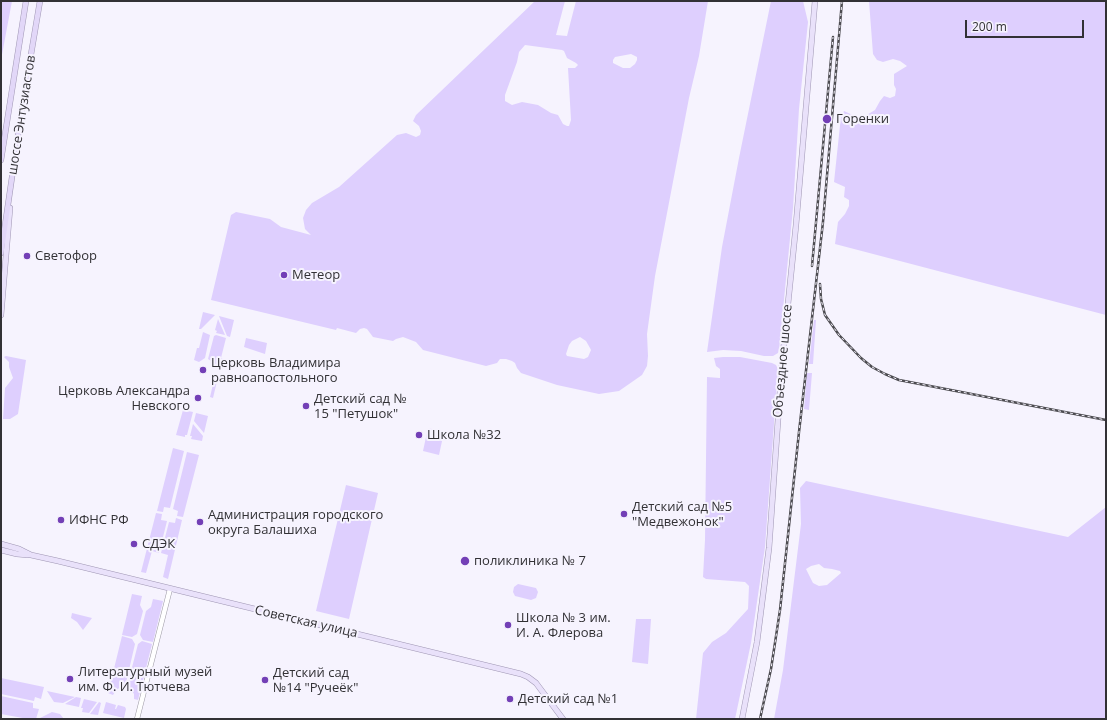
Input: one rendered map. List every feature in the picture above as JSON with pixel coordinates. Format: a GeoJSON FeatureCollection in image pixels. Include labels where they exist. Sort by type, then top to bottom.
{"type":"FeatureCollection","features":[{"type":"Feature","properties":{"kind":"highway","name":"шоссе Энтузиастов"},"geometry":{"type":"LineString","coordinates":[[1,160],[26,1]]}},
{"type":"Feature","properties":{"kind":"highway","name":"шоссе Энтузиастов"},"geometry":{"type":"LineString","coordinates":[[1,253],[11,193],[22,108],[40,1]]}},
{"type":"Feature","properties":{"kind":"main road","name":"Объездное шоссе"},"geometry":{"type":"LineString","coordinates":[[742,719],[757,642],[769,548],[782,363],[796,225],[815,1]]}},
{"type":"Feature","properties":{"kind":"main road"},"geometry":{"type":"LineString","coordinates":[[1,315],[11,193]]}},
{"type":"Feature","properties":{"kind":"main road","name":"Советская улица"},"geometry":{"type":"LineString","coordinates":[[1,544],[19,549],[31,555]]}},
{"type":"Feature","properties":{"kind":"main road","name":"Советская улица"},"geometry":{"type":"LineString","coordinates":[[1,550],[17,554],[31,555],[521,674],[536,683],[563,719]]}},
{"type":"Feature","properties":{"kind":"main road"},"geometry":{"type":"LineString","coordinates":[[137,719],[170,589]]}},
{"type":"Feature","properties":{"kind":"shaded area"},"geometry":{"type":"Polygon","coordinates":[[[1,1],[12,1],[1,60],[2,21],[1,23],[1,1]]]}},
{"type":"Feature","properties":{"kind":"shaded area"},"geometry":{"type":"Polygon","coordinates":[[[535,1],[565,1],[556,35],[567,36],[576,1],[708,1],[699,56],[689,98],[655,276],[647,334],[647,366],[642,375],[619,391],[599,394],[557,385],[521,373],[515,363],[506,359],[500,359],[497,363],[486,366],[423,350],[416,342],[403,337],[393,341],[373,337],[367,329],[364,328],[360,329],[356,333],[337,328],[336,330],[211,300],[231,215],[236,212],[270,219],[281,227],[311,235],[305,229],[303,218],[306,210],[312,203],[339,187],[397,135],[406,133],[416,137],[420,135],[421,131],[419,126],[413,121],[416,115],[535,1]],[[525,45],[519,52],[505,95],[505,101],[512,105],[522,102],[538,105],[551,113],[558,115],[563,124],[569,126],[571,120],[568,68],[575,68],[578,65],[567,58],[562,50],[525,45]],[[631,54],[615,57],[613,63],[623,68],[630,68],[637,60],[637,57],[631,54]],[[580,337],[572,341],[566,354],[567,356],[584,359],[588,357],[591,350],[586,341],[580,337]]]}},
{"type":"Feature","properties":{"kind":"shaded area"},"geometry":{"type":"Polygon","coordinates":[[[771,1],[803,1],[808,22],[799,109],[793,208],[779,350],[778,353],[773,356],[764,356],[741,351],[723,350],[707,352],[722,247],[771,1]]]}},
{"type":"Feature","properties":{"kind":"shaded area"},"geometry":{"type":"Polygon","coordinates":[[[869,1],[1106,1],[1106,315],[835,244],[838,222],[845,214],[849,206],[849,200],[844,197],[845,187],[834,182],[841,116],[844,111],[855,116],[865,116],[875,110],[884,96],[890,98],[895,96],[896,89],[894,85],[894,74],[907,66],[900,61],[893,59],[883,62],[877,60],[873,54],[869,1]]]}},
{"type":"Feature","properties":{"kind":"shaded area"},"geometry":{"type":"Polygon","coordinates":[[[203,312],[215,315],[201,329],[199,329],[203,312]]]}},
{"type":"Feature","properties":{"kind":"shaded area"},"geometry":{"type":"Polygon","coordinates":[[[219,316],[234,320],[230,337],[227,336],[219,316]]]}},
{"type":"Feature","properties":{"kind":"shaded area"},"geometry":{"type":"Polygon","coordinates":[[[218,319],[225,335],[216,333],[217,331],[215,330],[218,319]]]}},
{"type":"Feature","properties":{"kind":"shaded area"},"geometry":{"type":"Polygon","coordinates":[[[814,320],[816,320],[813,364],[809,364],[814,320]]]}},
{"type":"Feature","properties":{"kind":"shaded area"},"geometry":{"type":"Polygon","coordinates":[[[203,332],[210,335],[205,358],[199,362],[194,360],[203,332]]]}},
{"type":"Feature","properties":{"kind":"shaded area"},"geometry":{"type":"Polygon","coordinates":[[[216,335],[226,338],[221,358],[223,359],[221,367],[212,365],[211,361],[208,359],[214,336],[216,335]]]}},
{"type":"Feature","properties":{"kind":"shaded area"},"geometry":{"type":"Polygon","coordinates":[[[246,338],[267,343],[265,354],[244,347],[246,338]]]}},
{"type":"Feature","properties":{"kind":"shaded area"},"geometry":{"type":"Polygon","coordinates":[[[6,356],[26,360],[18,414],[10,419],[3,419],[5,388],[13,378],[9,367],[9,362],[4,357],[6,356]]]}},
{"type":"Feature","properties":{"kind":"shaded area"},"geometry":{"type":"Polygon","coordinates":[[[740,357],[772,363],[776,365],[778,369],[765,547],[751,643],[735,719],[696,719],[703,653],[712,642],[726,633],[748,609],[749,586],[745,582],[706,579],[703,577],[705,540],[707,377],[720,378],[720,369],[716,366],[714,358],[740,357]]]}},
{"type":"Feature","properties":{"kind":"shaded area"},"geometry":{"type":"Polygon","coordinates":[[[807,373],[812,373],[809,410],[804,409],[807,373]]]}},
{"type":"Feature","properties":{"kind":"shaded area"},"geometry":{"type":"Polygon","coordinates":[[[215,376],[218,377],[213,398],[210,397],[215,376]]]}},
{"type":"Feature","properties":{"kind":"shaded area"},"geometry":{"type":"Polygon","coordinates":[[[183,410],[193,412],[187,435],[185,435],[185,437],[176,435],[183,410]]]}},
{"type":"Feature","properties":{"kind":"shaded area"},"geometry":{"type":"Polygon","coordinates":[[[196,413],[208,416],[204,433],[194,421],[196,413]]]}},
{"type":"Feature","properties":{"kind":"shaded area"},"geometry":{"type":"Polygon","coordinates":[[[193,424],[203,436],[202,441],[191,439],[192,436],[190,436],[193,424]]]}},
{"type":"Feature","properties":{"kind":"shaded area"},"geometry":{"type":"Polygon","coordinates":[[[428,428],[444,432],[439,455],[423,451],[428,428]]]}},
{"type":"Feature","properties":{"kind":"shaded area"},"geometry":{"type":"Polygon","coordinates":[[[173,448],[184,451],[170,508],[164,507],[163,512],[157,511],[173,448]]]}},
{"type":"Feature","properties":{"kind":"shaded area"},"geometry":{"type":"Polygon","coordinates":[[[187,452],[199,455],[183,517],[177,516],[178,511],[173,509],[187,452]]]}},
{"type":"Feature","properties":{"kind":"shaded area"},"geometry":{"type":"Polygon","coordinates":[[[806,481],[1068,537],[1106,507],[1106,719],[774,719],[783,670],[801,524],[800,488],[806,481]],[[819,564],[806,569],[813,583],[819,586],[827,585],[841,573],[840,571],[824,568],[819,564]]]}},
{"type":"Feature","properties":{"kind":"shaded area"},"geometry":{"type":"Polygon","coordinates":[[[346,485],[378,493],[349,619],[316,611],[346,485]]]}},
{"type":"Feature","properties":{"kind":"shaded area"},"geometry":{"type":"Polygon","coordinates":[[[156,513],[162,514],[161,520],[167,521],[159,553],[152,551],[146,573],[141,572],[156,513]]]}},
{"type":"Feature","properties":{"kind":"shaded area"},"geometry":{"type":"Polygon","coordinates":[[[176,518],[182,520],[168,579],[163,577],[168,555],[161,553],[169,522],[175,523],[176,518]]]}},
{"type":"Feature","properties":{"kind":"shaded area"},"geometry":{"type":"Polygon","coordinates":[[[518,584],[536,588],[538,592],[536,598],[531,600],[515,596],[513,592],[514,587],[518,584]]]}},
{"type":"Feature","properties":{"kind":"shaded area"},"geometry":{"type":"Polygon","coordinates":[[[132,594],[142,596],[140,605],[143,611],[137,634],[132,637],[122,635],[132,594]]]}},
{"type":"Feature","properties":{"kind":"shaded area"},"geometry":{"type":"Polygon","coordinates":[[[153,599],[163,601],[153,642],[143,640],[140,635],[146,611],[151,607],[153,599]]]}},
{"type":"Feature","properties":{"kind":"shaded area"},"geometry":{"type":"Polygon","coordinates":[[[72,613],[92,618],[83,630],[77,622],[71,618],[72,613]]]}},
{"type":"Feature","properties":{"kind":"shaded area"},"geometry":{"type":"Polygon","coordinates":[[[636,619],[651,619],[648,664],[632,662],[636,619]]]}},
{"type":"Feature","properties":{"kind":"shaded area"},"geometry":{"type":"Polygon","coordinates":[[[122,636],[132,639],[135,644],[125,687],[121,687],[116,690],[113,695],[108,693],[122,636]]]}},
{"type":"Feature","properties":{"kind":"shaded area"},"geometry":{"type":"Polygon","coordinates":[[[142,641],[152,644],[138,700],[134,699],[134,694],[131,689],[127,687],[138,644],[142,641]]]}},
{"type":"Feature","properties":{"kind":"shaded area"},"geometry":{"type":"Polygon","coordinates":[[[1,678],[44,687],[41,699],[35,697],[34,701],[1,694],[1,678]]]}},
{"type":"Feature","properties":{"kind":"shaded area"},"geometry":{"type":"Polygon","coordinates":[[[47,691],[75,697],[63,703],[54,702],[47,691]]]}},
{"type":"Feature","properties":{"kind":"shaded area"},"geometry":{"type":"Polygon","coordinates":[[[1,696],[33,703],[33,708],[39,709],[36,719],[1,714],[1,696]]]}},
{"type":"Feature","properties":{"kind":"shaded area"},"geometry":{"type":"Polygon","coordinates":[[[76,697],[81,698],[79,707],[65,704],[76,697]]]}},
{"type":"Feature","properties":{"kind":"shaded area"},"geometry":{"type":"Polygon","coordinates":[[[84,699],[97,702],[89,713],[82,712],[83,708],[81,708],[84,699]]]}},
{"type":"Feature","properties":{"kind":"shaded area"},"geometry":{"type":"Polygon","coordinates":[[[99,702],[101,703],[98,715],[90,714],[99,702]]]}},
{"type":"Feature","properties":{"kind":"shaded area"},"geometry":{"type":"Polygon","coordinates":[[[106,702],[116,705],[115,709],[118,705],[125,707],[124,718],[103,713],[106,702]]]}},
{"type":"Feature","properties":{"kind":"shaded area"},"geometry":{"type":"Polygon","coordinates":[[[52,712],[60,714],[64,719],[40,718],[52,712]]]}},
{"type":"Feature","properties":{"kind":"railway"},"geometry":{"type":"LineString","coordinates":[[760,719],[771,669],[780,610],[823,222],[842,1]]}},
{"type":"Feature","properties":{"kind":"railway"},"geometry":{"type":"LineString","coordinates":[[812,266],[833,37]]}},
{"type":"Feature","properties":{"kind":"railway"},"geometry":{"type":"LineString","coordinates":[[820,284],[821,299],[825,315],[839,335],[861,358],[872,367],[885,374],[899,380],[1106,420]]}},
{"type":"Feature","properties":{"kind":"place","name":"Горенки"},"geometry":{"type":"Point","coordinates":[827,119]}},
{"type":"Feature","properties":{"kind":"place","name":"Светофор"},"geometry":{"type":"Point","coordinates":[27,256]}},
{"type":"Feature","properties":{"kind":"place","name":"Метеор"},"geometry":{"type":"Point","coordinates":[284,275]}},
{"type":"Feature","properties":{"kind":"place","name":"Церковь Владимира равноапостольного"},"geometry":{"type":"Point","coordinates":[203,370]}},
{"type":"Feature","properties":{"kind":"place","name":"Церковь Александра Невского"},"geometry":{"type":"Point","coordinates":[198,398]}},
{"type":"Feature","properties":{"kind":"place","name":"Детский сад № 15 \"Петушок\""},"geometry":{"type":"Point","coordinates":[306,406]}},
{"type":"Feature","properties":{"kind":"place","name":"Школа №32"},"geometry":{"type":"Point","coordinates":[419,435]}},
{"type":"Feature","properties":{"kind":"place","name":"Детский сад №5 \"Медвежонок\""},"geometry":{"type":"Point","coordinates":[624,514]}},
{"type":"Feature","properties":{"kind":"place","name":"ИФНС РФ"},"geometry":{"type":"Point","coordinates":[61,520]}},
{"type":"Feature","properties":{"kind":"place","name":"Администрация городского округа Балашиха"},"geometry":{"type":"Point","coordinates":[200,522]}},
{"type":"Feature","properties":{"kind":"place","name":"СДЭК"},"geometry":{"type":"Point","coordinates":[134,544]}},
{"type":"Feature","properties":{"kind":"place","name":"поликлиника № 7"},"geometry":{"type":"Point","coordinates":[465,561]}},
{"type":"Feature","properties":{"kind":"place","name":"Школа № 3 им. И. А. Флерова"},"geometry":{"type":"Point","coordinates":[508,625]}},
{"type":"Feature","properties":{"kind":"place","name":"Литературный музей им. Ф. И. Тютчева"},"geometry":{"type":"Point","coordinates":[70,679]}},
{"type":"Feature","properties":{"kind":"place","name":"Детский сад №14 \"Ручеёк\""},"geometry":{"type":"Point","coordinates":[265,680]}},
{"type":"Feature","properties":{"kind":"place","name":"Детский сад №1"},"geometry":{"type":"Point","coordinates":[510,699]}}]}
